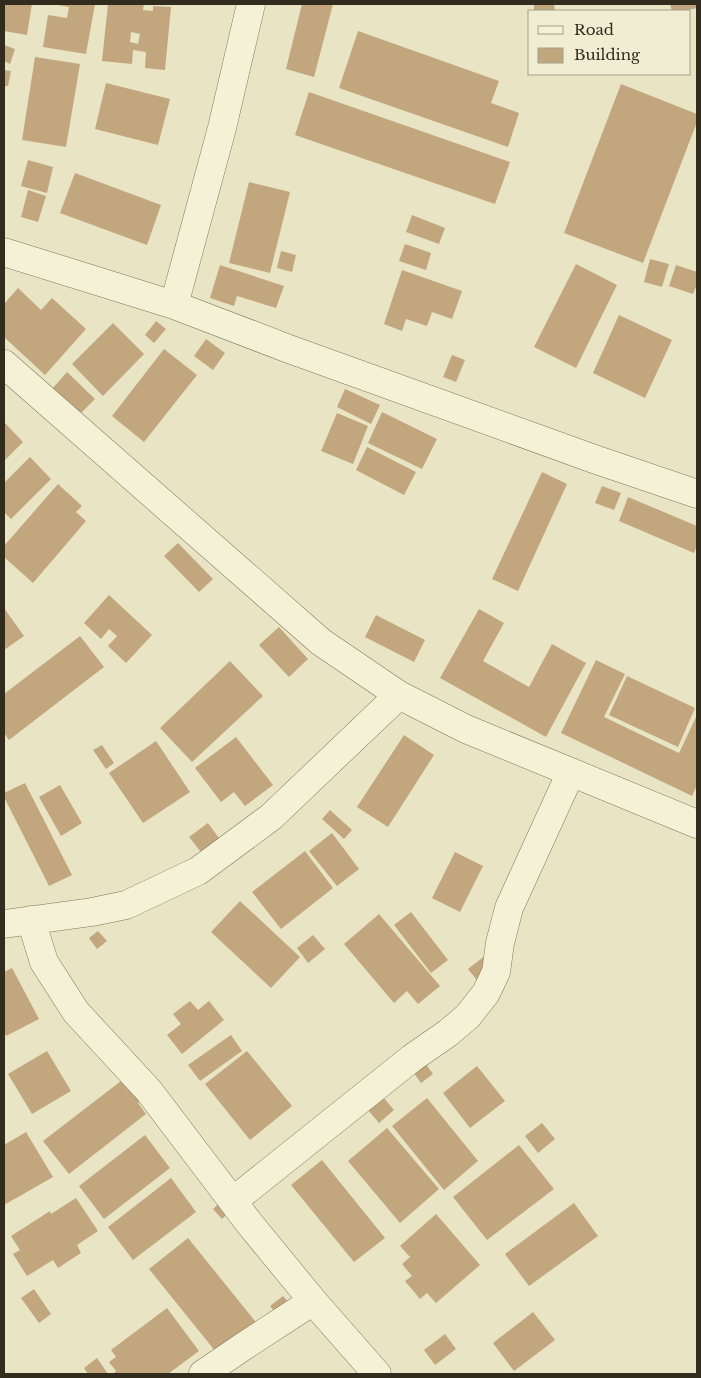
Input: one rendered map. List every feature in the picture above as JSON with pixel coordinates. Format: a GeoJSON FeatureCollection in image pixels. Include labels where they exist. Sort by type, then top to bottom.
{"type":"FeatureCollection","features":[{"type":"Feature","properties":{"kind":"street"},"geometry":{"type":"LineString","coordinates":[[174,305],[222,128],[251,4]]}},
{"type":"Feature","properties":{"kind":"street"},"geometry":{"type":"LineString","coordinates":[[4,252],[174,305],[584,455],[696,490]]}},
{"type":"Feature","properties":{"kind":"street"},"geometry":{"type":"LineString","coordinates":[[4,364],[321,642],[399,695],[466,729],[697,824]]}},
{"type":"Feature","properties":{"kind":"street"},"geometry":{"type":"LineString","coordinates":[[4,924],[92,912],[126,905],[198,871],[271,817],[399,695]]}},
{"type":"Feature","properties":{"kind":"street"},"geometry":{"type":"LineString","coordinates":[[233,1201],[412,1058],[448,1033],[468,1016],[486,993],[496,972],[500,943],[509,908],[571,772]]}},
{"type":"Feature","properties":{"kind":"street"},"geometry":{"type":"LineString","coordinates":[[31,920],[44,962],[76,1012],[149,1091],[233,1201],[313,1301],[377,1374]]}},
{"type":"Feature","properties":{"kind":"street"},"geometry":{"type":"LineString","coordinates":[[203,1374],[313,1301]]}},
{"type":"Feature","properties":{"kind":"building"},"geometry":{"type":"Polygon","coordinates":[[[4,4],[32,4],[27,35],[4,31],[4,4]]]}},
{"type":"Feature","properties":{"kind":"building"},"geometry":{"type":"Polygon","coordinates":[[[58,4],[95,4],[86,54],[43,47],[48,15],[67,18],[69,7],[58,4]]]}},
{"type":"Feature","properties":{"kind":"building"},"geometry":{"type":"Polygon","coordinates":[[[108,4],[144,4],[143,10],[153,11],[153,6],[171,7],[165,70],[145,68],[146,52],[133,50],[132,64],[102,61],[108,4]],[[131,32],[130,42],[138,44],[140,34],[131,32]]]}},
{"type":"Feature","properties":{"kind":"building"},"geometry":{"type":"Polygon","coordinates":[[[302,4],[333,4],[314,77],[286,69],[302,4]]]}},
{"type":"Feature","properties":{"kind":"building"},"geometry":{"type":"Polygon","coordinates":[[[534,4],[554,4],[555,10],[534,10],[534,4]]]}},
{"type":"Feature","properties":{"kind":"building"},"geometry":{"type":"Polygon","coordinates":[[[670,4],[697,4],[697,8],[672,10],[670,4]]]}},
{"type":"Feature","properties":{"kind":"building"},"geometry":{"type":"Polygon","coordinates":[[[358,31],[499,81],[491,103],[519,113],[508,147],[339,88],[358,31]]]}},
{"type":"Feature","properties":{"kind":"building"},"geometry":{"type":"Polygon","coordinates":[[[4,45],[15,49],[10,64],[4,61],[4,45]]]}},
{"type":"Feature","properties":{"kind":"building"},"geometry":{"type":"Polygon","coordinates":[[[35,57],[80,64],[66,147],[22,140],[35,57]]]}},
{"type":"Feature","properties":{"kind":"building"},"geometry":{"type":"Polygon","coordinates":[[[4,70],[11,71],[8,86],[4,86],[4,70]]]}},
{"type":"Feature","properties":{"kind":"building"},"geometry":{"type":"Polygon","coordinates":[[[106,83],[170,99],[158,145],[95,129],[106,83]]]}},
{"type":"Feature","properties":{"kind":"building"},"geometry":{"type":"Polygon","coordinates":[[[621,84],[697,114],[697,122],[643,263],[564,233],[621,84]]]}},
{"type":"Feature","properties":{"kind":"building"},"geometry":{"type":"Polygon","coordinates":[[[309,92],[510,162],[495,204],[295,135],[309,92]]]}},
{"type":"Feature","properties":{"kind":"building"},"geometry":{"type":"Polygon","coordinates":[[[28,160],[53,167],[47,193],[21,186],[28,160]]]}},
{"type":"Feature","properties":{"kind":"building"},"geometry":{"type":"Polygon","coordinates":[[[75,173],[161,205],[147,245],[60,213],[75,173]]]}},
{"type":"Feature","properties":{"kind":"building"},"geometry":{"type":"Polygon","coordinates":[[[249,182],[290,192],[270,273],[229,263],[249,182]]]}},
{"type":"Feature","properties":{"kind":"building"},"geometry":{"type":"Polygon","coordinates":[[[28,190],[46,196],[38,222],[21,217],[28,190]]]}},
{"type":"Feature","properties":{"kind":"building"},"geometry":{"type":"Polygon","coordinates":[[[412,215],[445,228],[439,244],[406,232],[412,215]]]}},
{"type":"Feature","properties":{"kind":"building"},"geometry":{"type":"Polygon","coordinates":[[[405,244],[431,253],[426,270],[399,261],[405,244]]]}},
{"type":"Feature","properties":{"kind":"building"},"geometry":{"type":"Polygon","coordinates":[[[281,251],[296,255],[292,272],[277,268],[281,251]]]}},
{"type":"Feature","properties":{"kind":"building"},"geometry":{"type":"Polygon","coordinates":[[[650,259],[669,264],[662,287],[644,282],[650,259]]]}},
{"type":"Feature","properties":{"kind":"building"},"geometry":{"type":"Polygon","coordinates":[[[576,264],[617,285],[576,368],[534,347],[576,264]]]}},
{"type":"Feature","properties":{"kind":"building"},"geometry":{"type":"Polygon","coordinates":[[[220,265],[284,286],[276,308],[237,296],[234,306],[210,298],[220,265]]]}},
{"type":"Feature","properties":{"kind":"building"},"geometry":{"type":"Polygon","coordinates":[[[676,265],[697,272],[697,284],[693,294],[669,286],[676,265]]]}},
{"type":"Feature","properties":{"kind":"building"},"geometry":{"type":"Polygon","coordinates":[[[402,270],[462,291],[452,319],[432,312],[427,326],[406,319],[402,331],[384,324],[402,270]]]}},
{"type":"Feature","properties":{"kind":"building"},"geometry":{"type":"Polygon","coordinates":[[[18,288],[41,310],[52,298],[86,329],[45,375],[4,337],[4,304],[18,288]]]}},
{"type":"Feature","properties":{"kind":"building"},"geometry":{"type":"Polygon","coordinates":[[[619,315],[672,340],[645,398],[593,373],[619,315]]]}},
{"type":"Feature","properties":{"kind":"building"},"geometry":{"type":"Polygon","coordinates":[[[156,321],[166,329],[154,343],[145,335],[156,321]]]}},
{"type":"Feature","properties":{"kind":"building"},"geometry":{"type":"Polygon","coordinates":[[[113,323],[144,354],[103,396],[72,364],[113,323]]]}},
{"type":"Feature","properties":{"kind":"building"},"geometry":{"type":"Polygon","coordinates":[[[206,339],[225,353],[213,370],[194,356],[206,339]]]}},
{"type":"Feature","properties":{"kind":"building"},"geometry":{"type":"Polygon","coordinates":[[[164,349],[197,375],[144,442],[112,416],[164,349]]]}},
{"type":"Feature","properties":{"kind":"building"},"geometry":{"type":"Polygon","coordinates":[[[452,355],[465,360],[456,382],[443,377],[452,355]]]}},
{"type":"Feature","properties":{"kind":"building"},"geometry":{"type":"Polygon","coordinates":[[[67,372],[95,399],[78,416],[51,390],[67,372]]]}},
{"type":"Feature","properties":{"kind":"building"},"geometry":{"type":"Polygon","coordinates":[[[345,389],[380,405],[371,424],[337,407],[345,389]]]}},
{"type":"Feature","properties":{"kind":"building"},"geometry":{"type":"Polygon","coordinates":[[[382,412],[437,439],[422,469],[368,443],[382,412]]]}},
{"type":"Feature","properties":{"kind":"building"},"geometry":{"type":"Polygon","coordinates":[[[337,413],[368,426],[353,464],[321,451],[337,413]]]}},
{"type":"Feature","properties":{"kind":"building"},"geometry":{"type":"Polygon","coordinates":[[[4,422],[23,442],[4,461],[4,422]]]}},
{"type":"Feature","properties":{"kind":"building"},"geometry":{"type":"Polygon","coordinates":[[[367,447],[416,472],[404,495],[356,470],[367,447]]]}},
{"type":"Feature","properties":{"kind":"building"},"geometry":{"type":"Polygon","coordinates":[[[30,457],[51,479],[11,519],[4,512],[4,483],[30,457]]]}},
{"type":"Feature","properties":{"kind":"building"},"geometry":{"type":"Polygon","coordinates":[[[542,472],[567,484],[518,591],[492,579],[542,472]]]}},
{"type":"Feature","properties":{"kind":"building"},"geometry":{"type":"Polygon","coordinates":[[[58,484],[82,506],[76,512],[86,521],[33,583],[4,557],[4,546],[58,484]]]}},
{"type":"Feature","properties":{"kind":"building"},"geometry":{"type":"Polygon","coordinates":[[[602,486],[621,493],[614,510],[595,503],[602,486]]]}},
{"type":"Feature","properties":{"kind":"building"},"geometry":{"type":"Polygon","coordinates":[[[628,497],[697,526],[697,545],[694,553],[619,521],[628,497]]]}},
{"type":"Feature","properties":{"kind":"building"},"geometry":{"type":"Polygon","coordinates":[[[178,543],[213,579],[199,592],[164,556],[178,543]]]}},
{"type":"Feature","properties":{"kind":"building"},"geometry":{"type":"Polygon","coordinates":[[[109,595],[152,635],[126,663],[108,646],[117,636],[109,629],[101,639],[84,623],[109,595]]]}},
{"type":"Feature","properties":{"kind":"building"},"geometry":{"type":"Polygon","coordinates":[[[4,608],[24,636],[4,650],[4,608]]]}},
{"type":"Feature","properties":{"kind":"building"},"geometry":{"type":"Polygon","coordinates":[[[479,609],[504,623],[483,661],[529,687],[552,644],[586,663],[546,737],[440,678],[479,609]]]}},
{"type":"Feature","properties":{"kind":"building"},"geometry":{"type":"Polygon","coordinates":[[[376,615],[425,640],[414,662],[365,637],[376,615]]]}},
{"type":"Feature","properties":{"kind":"building"},"geometry":{"type":"Polygon","coordinates":[[[279,627],[308,659],[289,677],[259,645],[279,627]]]}},
{"type":"Feature","properties":{"kind":"building"},"geometry":{"type":"Polygon","coordinates":[[[80,636],[104,667],[9,740],[4,733],[4,694],[80,636]]]}},
{"type":"Feature","properties":{"kind":"building"},"geometry":{"type":"Polygon","coordinates":[[[596,660],[625,674],[604,717],[679,753],[697,715],[697,785],[692,796],[561,733],[596,660]]]}},
{"type":"Feature","properties":{"kind":"building"},"geometry":{"type":"Polygon","coordinates":[[[230,661],[263,696],[192,762],[160,728],[230,661]]]}},
{"type":"Feature","properties":{"kind":"building"},"geometry":{"type":"Polygon","coordinates":[[[627,676],[695,708],[678,747],[609,715],[627,676]]]}},
{"type":"Feature","properties":{"kind":"building"},"geometry":{"type":"Polygon","coordinates":[[[404,735],[434,755],[388,827],[357,807],[404,735]]]}},
{"type":"Feature","properties":{"kind":"building"},"geometry":{"type":"Polygon","coordinates":[[[236,737],[273,785],[245,806],[234,792],[221,802],[195,768],[236,737]]]}},
{"type":"Feature","properties":{"kind":"building"},"geometry":{"type":"Polygon","coordinates":[[[156,741],[190,792],[143,823],[109,773],[156,741]]]}},
{"type":"Feature","properties":{"kind":"building"},"geometry":{"type":"Polygon","coordinates":[[[102,745],[114,763],[106,769],[93,750],[102,745]]]}},
{"type":"Feature","properties":{"kind":"building"},"geometry":{"type":"Polygon","coordinates":[[[25,783],[72,875],[49,886],[4,797],[4,793],[25,783]]]}},
{"type":"Feature","properties":{"kind":"building"},"geometry":{"type":"Polygon","coordinates":[[[60,785],[82,823],[61,836],[39,797],[60,785]]]}},
{"type":"Feature","properties":{"kind":"building"},"geometry":{"type":"Polygon","coordinates":[[[330,810],[352,830],[344,839],[322,819],[330,810]]]}},
{"type":"Feature","properties":{"kind":"building"},"geometry":{"type":"Polygon","coordinates":[[[208,823],[219,838],[201,852],[189,837],[208,823]]]}},
{"type":"Feature","properties":{"kind":"building"},"geometry":{"type":"Polygon","coordinates":[[[332,833],[359,869],[337,886],[309,851],[332,833]]]}},
{"type":"Feature","properties":{"kind":"building"},"geometry":{"type":"Polygon","coordinates":[[[305,851],[333,888],[281,929],[252,892],[305,851]]]}},
{"type":"Feature","properties":{"kind":"building"},"geometry":{"type":"Polygon","coordinates":[[[455,852],[483,866],[460,912],[432,898],[455,852]]]}},
{"type":"Feature","properties":{"kind":"building"},"geometry":{"type":"Polygon","coordinates":[[[240,901],[300,957],[271,988],[211,932],[240,901]]]}},
{"type":"Feature","properties":{"kind":"building"},"geometry":{"type":"Polygon","coordinates":[[[411,912],[448,960],[431,973],[394,925],[411,912]]]}},
{"type":"Feature","properties":{"kind":"building"},"geometry":{"type":"Polygon","coordinates":[[[379,914],[440,986],[418,1004],[407,991],[394,1003],[344,944],[379,914]]]}},
{"type":"Feature","properties":{"kind":"building"},"geometry":{"type":"Polygon","coordinates":[[[98,931],[107,941],[97,949],[89,938],[98,931]]]}},
{"type":"Feature","properties":{"kind":"building"},"geometry":{"type":"Polygon","coordinates":[[[313,935],[325,949],[308,963],[297,948],[313,935]]]}},
{"type":"Feature","properties":{"kind":"building"},"geometry":{"type":"Polygon","coordinates":[[[486,955],[480,984],[468,969],[486,955]]]}},
{"type":"Feature","properties":{"kind":"building"},"geometry":{"type":"Polygon","coordinates":[[[12,968],[39,1019],[6,1036],[4,1031],[4,972],[12,968]]]}},
{"type":"Feature","properties":{"kind":"building"},"geometry":{"type":"Polygon","coordinates":[[[190,1001],[198,1010],[209,1001],[224,1020],[182,1054],[167,1035],[181,1024],[173,1014],[190,1001]]]}},
{"type":"Feature","properties":{"kind":"building"},"geometry":{"type":"Polygon","coordinates":[[[231,1035],[242,1051],[200,1081],[188,1065],[231,1035]]]}},
{"type":"Feature","properties":{"kind":"building"},"geometry":{"type":"Polygon","coordinates":[[[47,1051],[71,1091],[32,1114],[8,1074],[47,1051]]]}},
{"type":"Feature","properties":{"kind":"building"},"geometry":{"type":"Polygon","coordinates":[[[247,1051],[292,1106],[250,1140],[205,1084],[247,1051]]]}},
{"type":"Feature","properties":{"kind":"building"},"geometry":{"type":"Polygon","coordinates":[[[425,1063],[433,1074],[421,1083],[413,1072],[425,1063]]]}},
{"type":"Feature","properties":{"kind":"building"},"geometry":{"type":"Polygon","coordinates":[[[477,1066],[505,1101],[470,1128],[443,1093],[477,1066]]]}},
{"type":"Feature","properties":{"kind":"building"},"geometry":{"type":"Polygon","coordinates":[[[121,1081],[128,1090],[134,1085],[144,1098],[138,1103],[146,1114],[69,1174],[43,1141],[121,1081]]]}},
{"type":"Feature","properties":{"kind":"building"},"geometry":{"type":"Polygon","coordinates":[[[383,1097],[394,1110],[379,1123],[368,1110],[383,1097]]]}},
{"type":"Feature","properties":{"kind":"building"},"geometry":{"type":"Polygon","coordinates":[[[427,1098],[478,1161],[444,1190],[392,1126],[427,1098]]]}},
{"type":"Feature","properties":{"kind":"building"},"geometry":{"type":"Polygon","coordinates":[[[542,1123],[555,1139],[538,1153],[525,1136],[542,1123]]]}},
{"type":"Feature","properties":{"kind":"building"},"geometry":{"type":"Polygon","coordinates":[[[387,1128],[439,1189],[400,1223],[348,1161],[387,1128]]]}},
{"type":"Feature","properties":{"kind":"building"},"geometry":{"type":"Polygon","coordinates":[[[26,1132],[53,1177],[4,1205],[4,1145],[26,1132]]]}},
{"type":"Feature","properties":{"kind":"building"},"geometry":{"type":"Polygon","coordinates":[[[145,1135],[170,1168],[104,1219],[79,1186],[145,1135]]]}},
{"type":"Feature","properties":{"kind":"building"},"geometry":{"type":"Polygon","coordinates":[[[519,1145],[554,1189],[487,1240],[453,1197],[519,1145]]]}},
{"type":"Feature","properties":{"kind":"building"},"geometry":{"type":"Polygon","coordinates":[[[322,1160],[385,1238],[354,1262],[291,1185],[322,1160]]]}},
{"type":"Feature","properties":{"kind":"building"},"geometry":{"type":"Polygon","coordinates":[[[171,1178],[196,1212],[133,1260],[108,1227],[171,1178]]]}},
{"type":"Feature","properties":{"kind":"building"},"geometry":{"type":"Polygon","coordinates":[[[226,1197],[235,1207],[222,1219],[213,1209],[226,1197]]]}},
{"type":"Feature","properties":{"kind":"building"},"geometry":{"type":"Polygon","coordinates":[[[76,1198],[98,1231],[77,1245],[81,1253],[58,1268],[53,1260],[27,1276],[13,1254],[20,1250],[11,1236],[50,1211],[51,1214],[76,1198]]]}},
{"type":"Feature","properties":{"kind":"building"},"geometry":{"type":"Polygon","coordinates":[[[574,1203],[598,1236],[529,1286],[505,1254],[574,1203]]]}},
{"type":"Feature","properties":{"kind":"building"},"geometry":{"type":"Polygon","coordinates":[[[436,1214],[480,1265],[436,1303],[427,1293],[420,1299],[405,1281],[412,1276],[402,1264],[410,1257],[400,1246],[436,1214]]]}},
{"type":"Feature","properties":{"kind":"building"},"geometry":{"type":"Polygon","coordinates":[[[188,1238],[259,1326],[220,1357],[149,1269],[188,1238]]]}},
{"type":"Feature","properties":{"kind":"building"},"geometry":{"type":"Polygon","coordinates":[[[34,1289],[51,1314],[39,1323],[21,1298],[34,1289]]]}},
{"type":"Feature","properties":{"kind":"building"},"geometry":{"type":"Polygon","coordinates":[[[283,1296],[291,1305],[278,1315],[270,1306],[283,1296]]]}},
{"type":"Feature","properties":{"kind":"building"},"geometry":{"type":"Polygon","coordinates":[[[167,1308],[199,1351],[168,1374],[113,1374],[116,1371],[109,1362],[116,1357],[111,1350],[167,1308]]]}},
{"type":"Feature","properties":{"kind":"building"},"geometry":{"type":"Polygon","coordinates":[[[533,1312],[555,1340],[514,1371],[493,1343],[533,1312]]]}},
{"type":"Feature","properties":{"kind":"building"},"geometry":{"type":"Polygon","coordinates":[[[445,1334],[456,1349],[435,1365],[424,1350],[445,1334]]]}},
{"type":"Feature","properties":{"kind":"building"},"geometry":{"type":"Polygon","coordinates":[[[97,1358],[108,1374],[88,1374],[84,1368],[97,1358]]]}}]}
